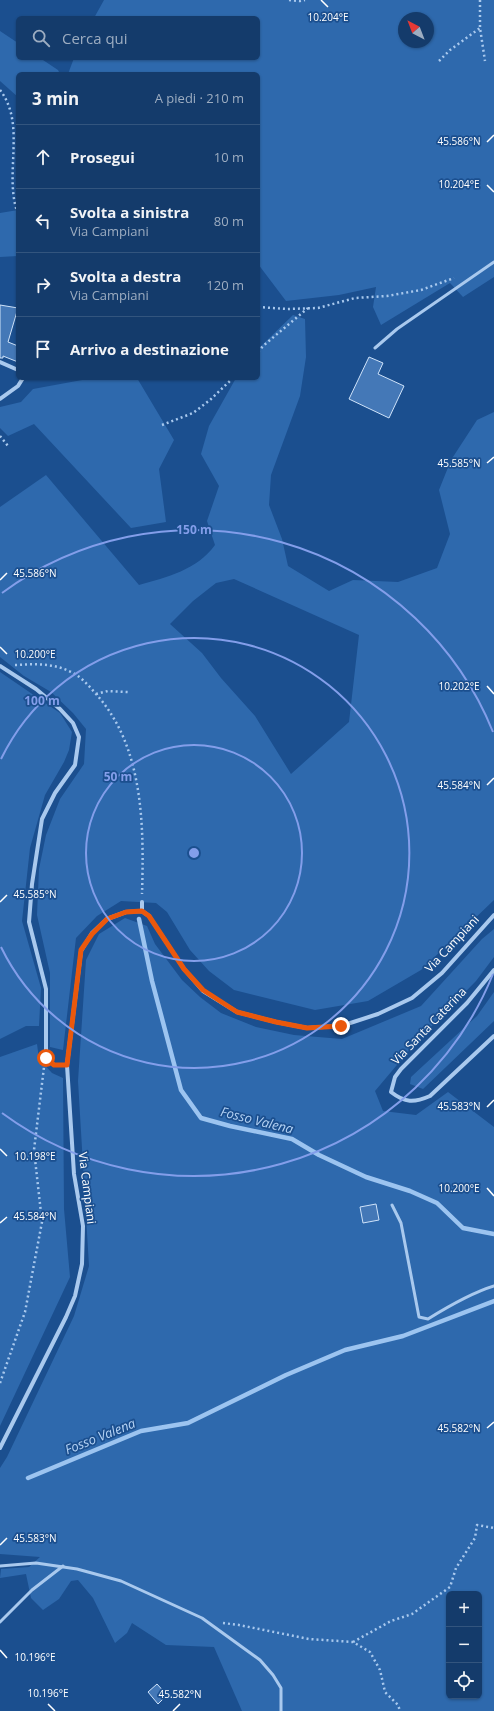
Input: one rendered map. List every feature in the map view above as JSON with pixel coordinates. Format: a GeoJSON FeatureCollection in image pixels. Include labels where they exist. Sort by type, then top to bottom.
{"type":"FeatureCollection","features":[{"type":"Feature","properties":{"kind":"street"},"geometry":{"type":"LineString","coordinates":[[0,362],[16,369]]}},
{"type":"Feature","properties":{"kind":"street"},"geometry":{"type":"LineString","coordinates":[[0,399],[18,386],[22,380]]}},
{"type":"Feature","properties":{"kind":"street"},"geometry":{"type":"LineString","coordinates":[[0,666],[36,689],[60,709],[73,723],[79,737],[75,764],[55,792],[42,819],[32,884],[29,922],[46,989],[46,1058],[54,1065],[67,1065]]}},
{"type":"Feature","properties":{"kind":"street"},"geometry":{"type":"LineString","coordinates":[[142,902],[142,911]]}},
{"type":"Feature","properties":{"kind":"street","name":"Via Campiani"},"geometry":{"type":"LineString","coordinates":[[0,1448],[66,1317],[75,1296],[81,1269],[83,1226],[74,1174],[67,1065],[81,950],[92,934],[107,919],[126,912],[142,911],[149,916],[184,969],[203,990],[237,1012],[307,1028],[341,1026],[378,1014],[412,998],[442,973],[494,915]]}},
{"type":"Feature","properties":{"kind":"street","name":"Via Santa Caterina"},"geometry":{"type":"LineString","coordinates":[[494,970],[467,1003],[401,1069],[395,1077],[391,1092],[400,1098],[416,1102],[430,1096],[494,1036]]}},
{"type":"Feature","properties":{"kind":"lane"},"geometry":{"type":"LineString","coordinates":[[375,348],[397,329],[494,262]]}},
{"type":"Feature","properties":{"kind":"lane"},"geometry":{"type":"LineString","coordinates":[[392,1205],[401,1223],[419,1317],[428,1319],[451,1305],[484,1289],[494,1286]]}},
{"type":"Feature","properties":{"kind":"lane"},"geometry":{"type":"LineString","coordinates":[[0,1566],[36,1563],[62,1566],[121,1581],[174,1604],[213,1625],[260,1660],[273,1675],[281,1688],[281,1711]]}},
{"type":"Feature","properties":{"kind":"lane"},"geometry":{"type":"LineString","coordinates":[[0,1622],[32,1590],[62,1566]]}},
{"type":"Feature","properties":{"kind":"path"},"geometry":{"type":"LineString","coordinates":[[289,0],[305,0]]}},
{"type":"Feature","properties":{"kind":"path"},"geometry":{"type":"LineString","coordinates":[[480,0],[480,28],[485,61]]}},
{"type":"Feature","properties":{"kind":"path"},"geometry":{"type":"LineString","coordinates":[[439,61],[450,50],[480,28]]}},
{"type":"Feature","properties":{"kind":"path"},"geometry":{"type":"LineString","coordinates":[[0,90],[4,95],[13,117],[13,201],[16,209]]}},
{"type":"Feature","properties":{"kind":"path"},"geometry":{"type":"LineString","coordinates":[[260,307],[318,308],[356,298],[387,296],[421,290],[457,278]]}},
{"type":"Feature","properties":{"kind":"path"},"geometry":{"type":"LineString","coordinates":[[260,350],[308,308]]}},
{"type":"Feature","properties":{"kind":"path"},"geometry":{"type":"LineString","coordinates":[[162,426],[193,413],[210,400],[231,380]]}},
{"type":"Feature","properties":{"kind":"path"},"geometry":{"type":"LineString","coordinates":[[0,436],[8,446]]}},
{"type":"Feature","properties":{"kind":"path"},"geometry":{"type":"LineString","coordinates":[[8,665],[45,664],[68,671],[81,677],[104,703],[122,733],[139,789],[143,841],[142,902]]}},
{"type":"Feature","properties":{"kind":"path"},"geometry":{"type":"LineString","coordinates":[[96,694],[108,691],[128,692]]}},
{"type":"Feature","properties":{"kind":"path"},"geometry":{"type":"LineString","coordinates":[[0,1383],[26,1312],[42,1222],[34,1150],[42,1077]]}},
{"type":"Feature","properties":{"kind":"path"},"geometry":{"type":"LineString","coordinates":[[353,1642],[391,1621],[412,1614],[450,1587],[456,1568],[476,1538],[477,1525],[494,1528]]}},
{"type":"Feature","properties":{"kind":"path"},"geometry":{"type":"LineString","coordinates":[[213,1625],[221,1623],[239,1624],[309,1639],[353,1642],[370,1652],[380,1670],[385,1692],[398,1705],[400,1711]]}},
{"type":"Feature","properties":{"kind":"shaded area"},"geometry":{"type":"Polygon","coordinates":[[[104,0],[494,0],[494,277],[463,297],[450,283],[381,325],[373,307],[376,287],[339,295],[286,301],[260,267],[260,72],[69,72],[73,60],[260,60],[260,16],[95,16],[104,0]]]}},
{"type":"Feature","properties":{"kind":"shaded area"},"geometry":{"type":"Polygon","coordinates":[[[0,31],[16,42],[16,60],[43,60],[59,72],[16,72],[16,95],[0,81],[0,31]]]}},
{"type":"Feature","properties":{"kind":"shaded area"},"geometry":{"type":"Polygon","coordinates":[[[16,210],[16,256],[0,257],[0,213],[16,210]]]}},
{"type":"Feature","properties":{"kind":"shaded area"},"geometry":{"type":"Polygon","coordinates":[[[293,315],[305,319],[306,357],[300,396],[271,475],[269,505],[282,539],[288,566],[329,591],[353,580],[398,582],[437,568],[450,534],[439,490],[451,460],[477,420],[494,412],[494,900],[421,970],[368,1001],[315,1010],[234,990],[209,971],[190,950],[167,912],[156,903],[121,901],[97,916],[76,938],[63,1050],[50,1047],[50,973],[37,915],[39,869],[46,835],[60,799],[84,764],[86,729],[73,713],[51,692],[24,676],[0,657],[0,507],[46,475],[139,585],[171,575],[190,567],[199,561],[208,554],[215,545],[207,521],[219,486],[201,454],[209,426],[235,380],[260,380],[260,347],[293,315]],[[234,579],[216,583],[193,601],[170,624],[202,653],[221,678],[255,716],[291,774],[349,722],[359,635],[234,579]]]}},
{"type":"Feature","properties":{"kind":"shaded area"},"geometry":{"type":"Polygon","coordinates":[[[82,380],[138,380],[174,440],[159,469],[166,522],[131,528],[34,424],[8,436],[0,428],[0,407],[21,402],[33,389],[82,380]]]}},
{"type":"Feature","properties":{"kind":"shaded area"},"geometry":{"type":"Polygon","coordinates":[[[0,672],[60,713],[72,732],[69,750],[64,762],[45,795],[30,848],[22,921],[41,988],[39,1026],[26,1026],[0,1039],[0,672]]]}},
{"type":"Feature","properties":{"kind":"shaded area"},"geometry":{"type":"Polygon","coordinates":[[[125,918],[147,926],[155,944],[182,980],[200,997],[221,1013],[256,1027],[294,1035],[342,1039],[421,1006],[482,939],[494,929],[494,957],[476,981],[418,1040],[375,1091],[383,1111],[416,1115],[448,1092],[494,1127],[494,1711],[242,1711],[214,1647],[166,1645],[132,1623],[127,1633],[115,1643],[93,1598],[78,1580],[71,1581],[59,1599],[43,1610],[31,1598],[26,1574],[0,1578],[1,1569],[29,1567],[40,1557],[0,1554],[0,1468],[7,1457],[74,1316],[89,1266],[78,1081],[86,960],[99,934],[125,918]]]}},
{"type":"Feature","properties":{"kind":"shaded area"},"geometry":{"type":"Polygon","coordinates":[[[494,992],[494,1021],[423,1089],[410,1084],[411,1077],[477,1016],[494,992]]]}},
{"type":"Feature","properties":{"kind":"shaded area"},"geometry":{"type":"Polygon","coordinates":[[[37,1044],[39,1059],[52,1073],[63,1078],[64,1209],[70,1277],[0,1426],[0,1057],[37,1044]]]}},
{"type":"Feature","properties":{"kind":"building"},"geometry":{"type":"Polygon","coordinates":[[[0,305],[16,308],[16,315],[8,342],[16,345],[16,361],[3,356],[3,358],[0,358],[0,305]]]}},
{"type":"Feature","properties":{"kind":"building"},"geometry":{"type":"Polygon","coordinates":[[[369,357],[383,363],[378,374],[404,386],[389,418],[349,399],[369,357]]]}},
{"type":"Feature","properties":{"kind":"building"},"geometry":{"type":"Polygon","coordinates":[[[376,1204],[379,1220],[363,1223],[360,1207],[376,1204]]]}},
{"type":"Feature","properties":{"kind":"building"},"geometry":{"type":"Polygon","coordinates":[[[157,1684],[167,1695],[158,1704],[148,1692],[157,1684]]]}},
{"type":"Feature","properties":{"kind":"waterway","name":"Fosso Valena"},"geometry":{"type":"LineString","coordinates":[[139,919],[152,981],[181,1090],[201,1118],[230,1126],[292,1139],[319,1155],[366,1177],[410,1191],[437,1203],[463,1228],[494,1234]]}},
{"type":"Feature","properties":{"kind":"waterway","name":"Fosso Valena"},"geometry":{"type":"LineString","coordinates":[[28,1478],[141,1431],[188,1423],[286,1375],[345,1350],[403,1336],[494,1301]]}},
{"type":"Feature","properties":{"kind":"route"},"geometry":{"type":"LineString","coordinates":[[46,1058],[54,1065],[67,1065],[81,950],[92,934],[107,919],[126,912],[142,911],[149,916],[184,969],[203,990],[237,1012],[307,1028],[341,1026]]}}]}
